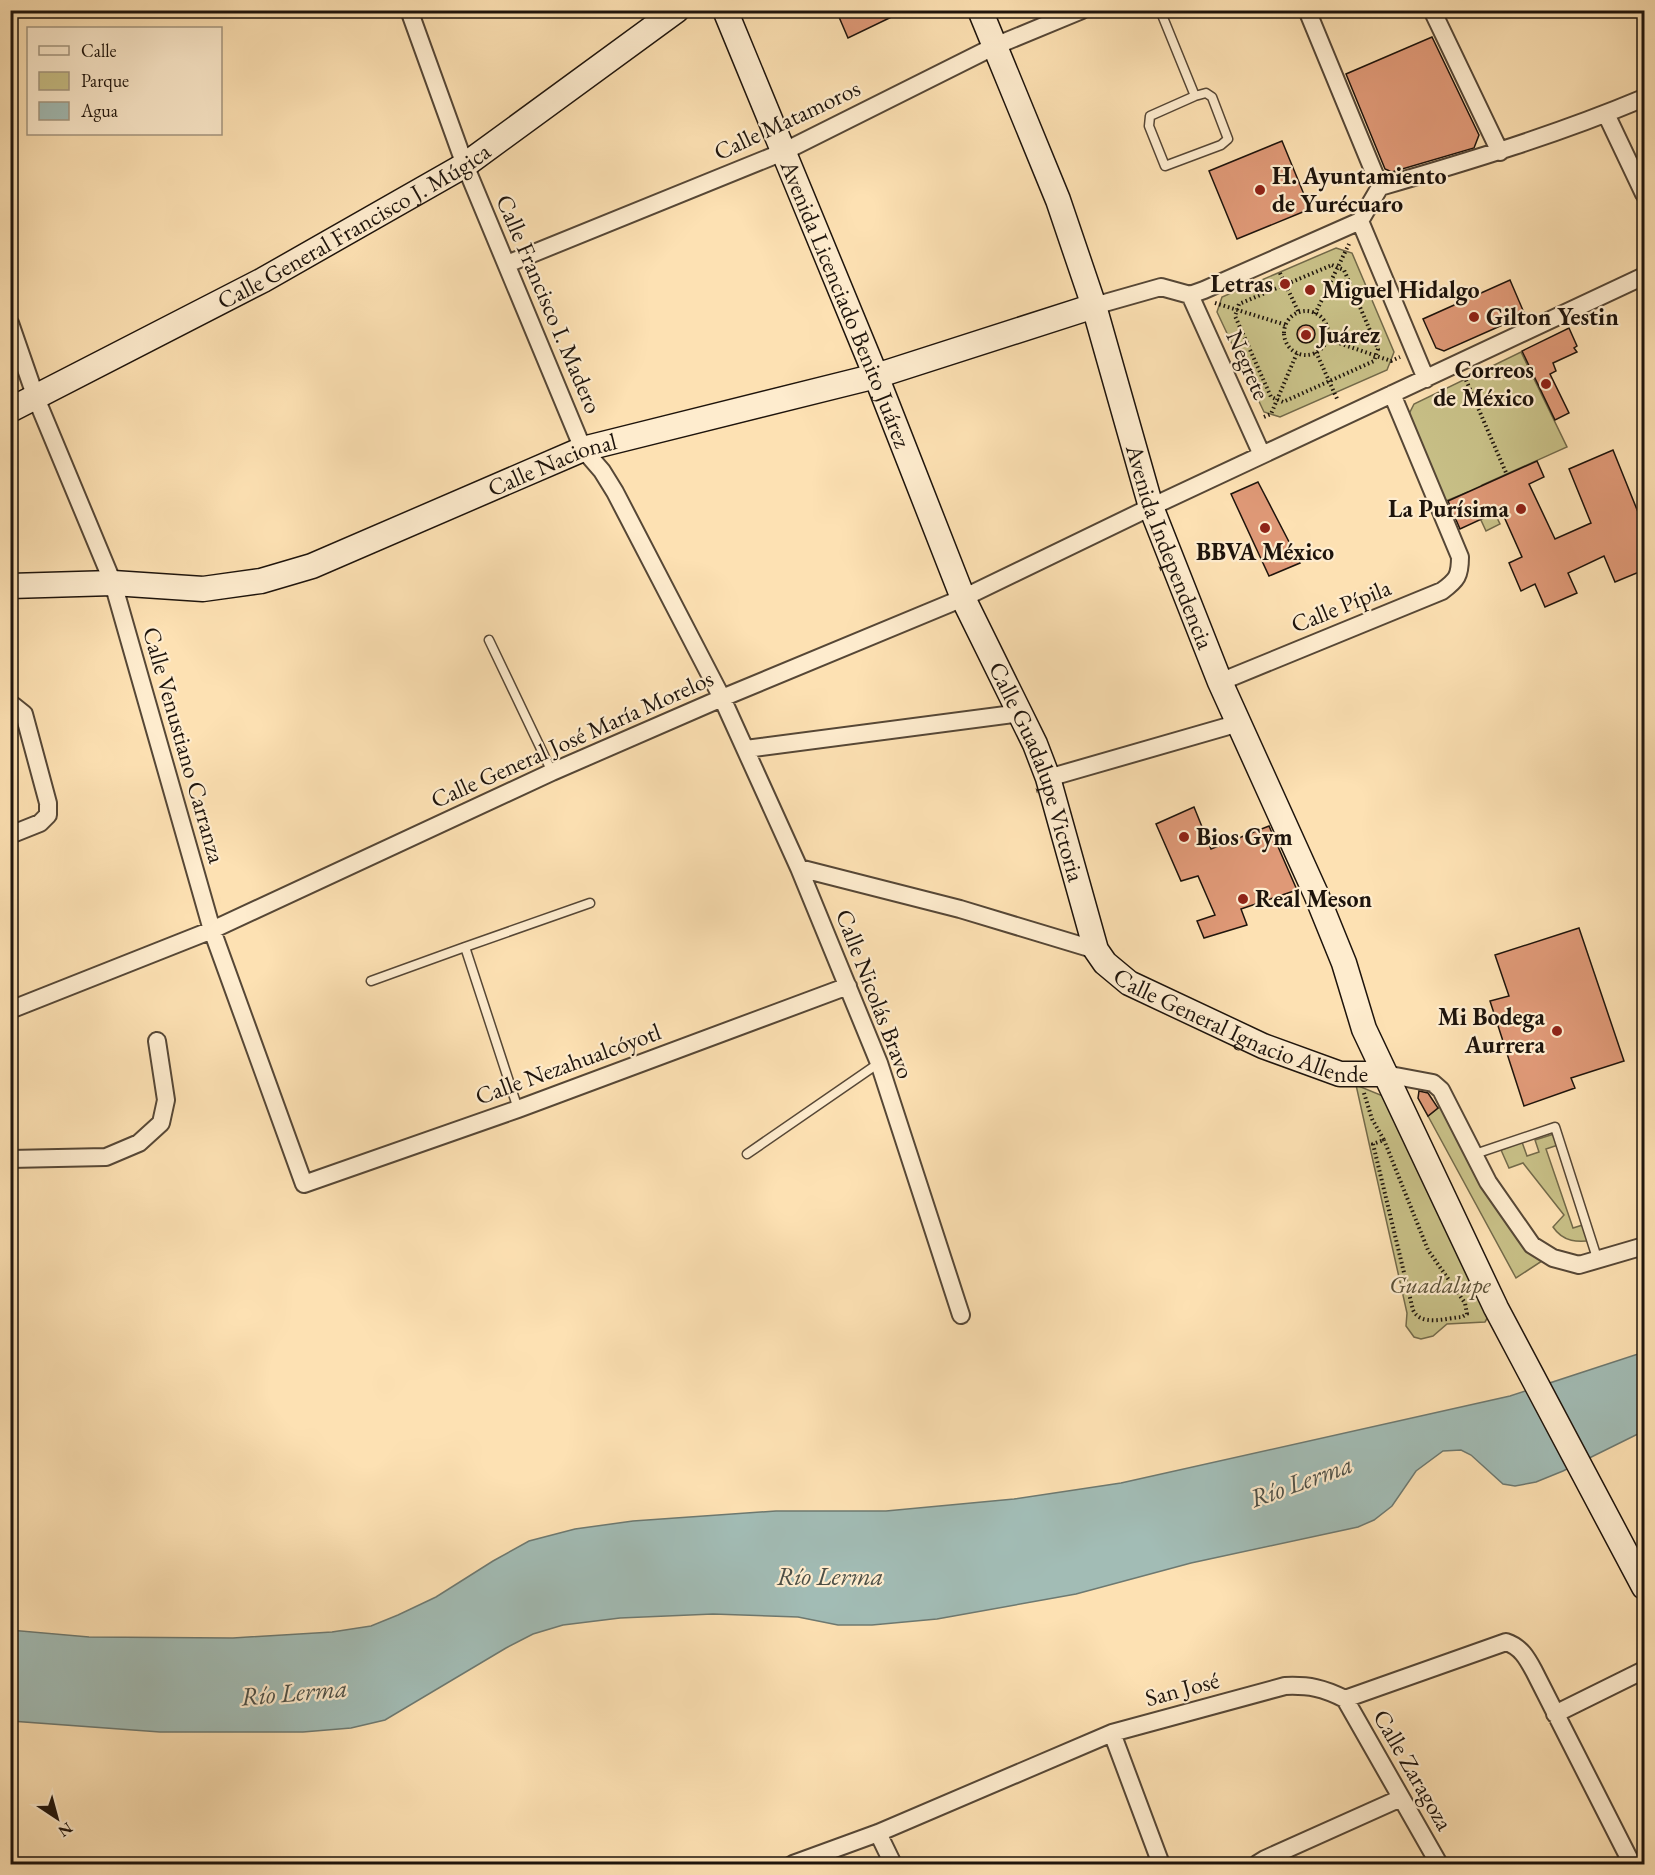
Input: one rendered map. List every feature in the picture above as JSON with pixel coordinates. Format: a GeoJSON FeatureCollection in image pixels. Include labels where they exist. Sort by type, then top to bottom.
{"type":"FeatureCollection","features":[{"type":"Feature","properties":{"kind":"street","name":"Calle Francisco I. Madero"},"geometry":{"type":"LineString","coordinates":[[409,10],[465,165],[583,448],[602,471],[615,492],[722,698]]}},
{"type":"Feature","properties":{"kind":"street","name":"Calle General Francisco J. Múgica"},"geometry":{"type":"LineString","coordinates":[[10,410],[263,280],[465,165],[677,10]]}},
{"type":"Feature","properties":{"kind":"street","name":"Avenida Licenciado Benito Juárez"},"geometry":{"type":"LineString","coordinates":[[725,10],[876,376],[963,598]]}},
{"type":"Feature","properties":{"kind":"street","name":"Avenida Independencia"},"geometry":{"type":"LineString","coordinates":[[980,10],[1058,200],[1094,306],[1151,507],[1220,682],[1344,963],[1364,1029],[1385,1074]]}},
{"type":"Feature","properties":{"kind":"street","name":"Calle Matamoros"},"geometry":{"type":"LineString","coordinates":[[507,264],[783,152],[995,45],[1082,10]]}},
{"type":"Feature","properties":{"kind":"street"},"geometry":{"type":"LineString","coordinates":[[1307,10],[1380,188]]}},
{"type":"Feature","properties":{"kind":"street"},"geometry":{"type":"LineString","coordinates":[[1432,10],[1500,152]]}},
{"type":"Feature","properties":{"kind":"street"},"geometry":{"type":"LineString","coordinates":[[1094,306],[1161,287],[1191,296],[1360,222],[1380,188],[1500,152],[1644,98]]}},
{"type":"Feature","properties":{"kind":"street"},"geometry":{"type":"LineString","coordinates":[[1606,114],[1644,194]]}},
{"type":"Feature","properties":{"kind":"street"},"geometry":{"type":"LineString","coordinates":[[1360,222],[1426,379]]}},
{"type":"Feature","properties":{"kind":"street","name":"Calle General José María Morelos"},"geometry":{"type":"LineString","coordinates":[[10,1010],[212,930],[552,772],[722,698],[963,598],[1344,415],[1426,379],[1644,276]]}},
{"type":"Feature","properties":{"kind":"street","name":"Negrete"},"geometry":{"type":"LineString","coordinates":[[1191,296],[1262,454]]}},
{"type":"Feature","properties":{"kind":"street","name":"Calle Nacional"},"geometry":{"type":"LineString","coordinates":[[10,586],[113,583],[203,589],[261,581],[312,566],[583,448],[876,376],[1094,306]]}},
{"type":"Feature","properties":{"kind":"street","name":"Calle Venustiano Carranza"},"geometry":{"type":"LineString","coordinates":[[10,323],[36,398],[113,583],[212,930],[304,1184]]}},
{"type":"Feature","properties":{"kind":"street","name":"Calle Pípila"},"geometry":{"type":"LineString","coordinates":[[1220,682],[1442,591],[1455,582],[1460,571],[1460,557],[1392,394]]}},
{"type":"Feature","properties":{"kind":"street","name":"Calle Guadalupe Victoria"},"geometry":{"type":"LineString","coordinates":[[963,598],[1021,713],[1048,778],[1096,950]]}},
{"type":"Feature","properties":{"kind":"street","name":"Calle Nicolás Bravo"},"geometry":{"type":"LineString","coordinates":[[722,698],[800,868],[879,1064],[961,1315]]}},
{"type":"Feature","properties":{"kind":"street"},"geometry":{"type":"LineString","coordinates":[[10,705],[24,714],[48,803],[48,815],[40,823],[10,835]]}},
{"type":"Feature","properties":{"kind":"street"},"geometry":{"type":"LineString","coordinates":[[746,750],[1021,713]]}},
{"type":"Feature","properties":{"kind":"street"},"geometry":{"type":"LineString","coordinates":[[1048,778],[1239,723]]}},
{"type":"Feature","properties":{"kind":"street","name":"Calle General Ignacio Allende"},"geometry":{"type":"LineString","coordinates":[[800,868],[960,909],[1096,950],[1105,963],[1129,984],[1263,1046],[1340,1074],[1385,1074],[1496,1308],[1644,1587]]}},
{"type":"Feature","properties":{"kind":"street","name":"Calle Nezahualcóyotl"},"geometry":{"type":"LineString","coordinates":[[304,1184],[518,1109],[848,986]]}},
{"type":"Feature","properties":{"kind":"street"},"geometry":{"type":"LineString","coordinates":[[10,1159],[106,1157],[139,1143],[161,1123],[166,1100],[157,1041]]}},
{"type":"Feature","properties":{"kind":"street"},"geometry":{"type":"LineString","coordinates":[[1385,1074],[1433,1083],[1441,1090],[1488,1182],[1532,1245],[1553,1258],[1579,1265],[1644,1246]]}},
{"type":"Feature","properties":{"kind":"street"},"geometry":{"type":"LineString","coordinates":[[1345,1699],[1506,1642],[1516,1646],[1526,1656],[1632,1864]]}},
{"type":"Feature","properties":{"kind":"street"},"geometry":{"type":"LineString","coordinates":[[1556,1714],[1644,1670]]}},
{"type":"Feature","properties":{"kind":"street","name":"San José"},"geometry":{"type":"LineString","coordinates":[[793,1864],[878,1833],[1112,1733],[1285,1686],[1306,1685],[1326,1689],[1345,1699]]}},
{"type":"Feature","properties":{"kind":"street","name":"Calle Zaragoza"},"geometry":{"type":"LineString","coordinates":[[1345,1699],[1439,1864]]}},
{"type":"Feature","properties":{"kind":"street"},"geometry":{"type":"LineString","coordinates":[[1112,1733],[1161,1864]]}},
{"type":"Feature","properties":{"kind":"street"},"geometry":{"type":"LineString","coordinates":[[1257,1864],[1401,1798]]}},
{"type":"Feature","properties":{"kind":"street"},"geometry":{"type":"LineString","coordinates":[[878,1833],[893,1864]]}},
{"type":"Feature","properties":{"kind":"lane"},"geometry":{"type":"LineString","coordinates":[[1160,10],[1195,96]]}},
{"type":"Feature","properties":{"kind":"lane"},"geometry":{"type":"LineString","coordinates":[[1206,93],[1212,97],[1228,139],[1221,146],[1165,166],[1149,126],[1150,116],[1195,96],[1206,93]]}},
{"type":"Feature","properties":{"kind":"lane"},"geometry":{"type":"LineString","coordinates":[[489,640],[552,772]]}},
{"type":"Feature","properties":{"kind":"lane"},"geometry":{"type":"LineString","coordinates":[[371,981],[590,903]]}},
{"type":"Feature","properties":{"kind":"lane"},"geometry":{"type":"LineString","coordinates":[[465,947],[518,1109]]}},
{"type":"Feature","properties":{"kind":"lane"},"geometry":{"type":"LineString","coordinates":[[747,1154],[879,1064]]}},
{"type":"Feature","properties":{"kind":"lane"},"geometry":{"type":"LineString","coordinates":[[1474,1154],[1555,1127],[1598,1261]]}},
{"type":"Feature","properties":{"kind":"path"},"geometry":{"type":"LineString","coordinates":[[1315,314],[1360,222]]}},
{"type":"Feature","properties":{"kind":"path"},"geometry":{"type":"LineString","coordinates":[[1274,259],[1299,314]]}},
{"type":"Feature","properties":{"kind":"path"},"geometry":{"type":"LineString","coordinates":[[1332,265],[1338,268],[1344,270],[1378,349],[1374,361],[1283,402],[1277,400],[1271,397],[1235,316],[1239,304],[1332,265]]}},
{"type":"Feature","properties":{"kind":"path"},"geometry":{"type":"LineString","coordinates":[[1191,296],[1286,325]]}},
{"type":"Feature","properties":{"kind":"path"},"geometry":{"type":"LineString","coordinates":[[1309,312],[1315,314],[1326,324],[1327,339],[1324,346],[1316,352],[1304,355],[1297,353],[1287,344],[1286,325],[1290,319],[1299,314],[1309,312]]}},
{"type":"Feature","properties":{"kind":"path"},"geometry":{"type":"LineString","coordinates":[[1327,339],[1391,361]]}},
{"type":"Feature","properties":{"kind":"path"},"geometry":{"type":"LineString","coordinates":[[1316,352],[1344,415]]}},
{"type":"Feature","properties":{"kind":"path"},"geometry":{"type":"LineString","coordinates":[[1248,424],[1271,414],[1297,353]]}},
{"type":"Feature","properties":{"kind":"path"},"geometry":{"type":"LineString","coordinates":[[1466,380],[1507,475]]}},
{"type":"Feature","properties":{"kind":"path"},"geometry":{"type":"LineString","coordinates":[[1340,1074],[1365,1094],[1372,1119],[1384,1140],[1428,1250],[1465,1303],[1467,1314],[1462,1317],[1425,1321],[1415,1315],[1373,1144],[1384,1140]]}},
{"type":"Feature","properties":{"kind":"green space"},"geometry":{"type":"Polygon","coordinates":[[[1336,248],[1352,253],[1394,352],[1387,370],[1280,417],[1264,412],[1217,312],[1222,297],[1336,248]]]}},
{"type":"Feature","properties":{"kind":"green space"},"geometry":{"type":"Polygon","coordinates":[[[1521,352],[1567,447],[1482,485],[1479,490],[1488,499],[1500,524],[1486,531],[1468,492],[1446,501],[1409,414],[1414,404],[1521,352]]]}},
{"type":"Feature","properties":{"kind":"green space","name":"Guadalupe"},"geometry":{"type":"Polygon","coordinates":[[[1356,1085],[1383,1096],[1495,1305],[1485,1322],[1447,1324],[1433,1336],[1421,1339],[1414,1337],[1406,1326],[1407,1313],[1356,1085]]]}},
{"type":"Feature","properties":{"kind":"green space"},"geometry":{"type":"Polygon","coordinates":[[[1443,1104],[1542,1261],[1516,1278],[1428,1116],[1443,1104]]]}},
{"type":"Feature","properties":{"kind":"green space"},"geometry":{"type":"Polygon","coordinates":[[[1554,1134],[1558,1145],[1546,1149],[1573,1228],[1589,1223],[1594,1240],[1571,1240],[1561,1236],[1553,1227],[1564,1215],[1523,1163],[1509,1168],[1501,1150],[1522,1142],[1527,1156],[1539,1152],[1535,1140],[1554,1134]]]}},
{"type":"Feature","properties":{"kind":"water","name":"Río Lerma"},"geometry":{"type":"Polygon","coordinates":[[[1644,1352],[1644,1431],[1563,1471],[1536,1482],[1515,1486],[1503,1484],[1471,1455],[1461,1450],[1443,1451],[1416,1471],[1392,1506],[1374,1520],[1358,1527],[1191,1563],[1076,1594],[937,1619],[872,1625],[838,1625],[798,1617],[713,1614],[620,1618],[563,1625],[533,1634],[506,1648],[385,1720],[351,1728],[303,1732],[160,1732],[11,1721],[10,1630],[89,1637],[233,1638],[332,1632],[371,1626],[436,1597],[529,1541],[575,1529],[633,1521],[776,1511],[886,1511],[1014,1499],[1121,1483],[1510,1396],[1644,1352]]]}},
{"type":"Feature","properties":{"kind":"building"},"geometry":{"type":"Polygon","coordinates":[[[836,10],[906,10],[848,38],[836,10]]]}},
{"type":"Feature","properties":{"kind":"building"},"geometry":{"type":"Polygon","coordinates":[[[1432,37],[1479,135],[1474,148],[1392,172],[1385,169],[1346,74],[1432,37]]]}},
{"type":"Feature","properties":{"kind":"building","name":"H. Ayuntamiento de Yurécuaro"},"geometry":{"type":"Polygon","coordinates":[[[1282,141],[1310,209],[1237,239],[1209,171],[1282,141]]]}},
{"type":"Feature","properties":{"kind":"building","name":"Gilton Yestin"},"geometry":{"type":"Polygon","coordinates":[[[1510,280],[1525,315],[1444,351],[1436,348],[1423,319],[1510,280]]]}},
{"type":"Feature","properties":{"kind":"building","name":"Juárez"},"geometry":{"type":"Polygon","coordinates":[[[1306,325],[1312,328],[1315,334],[1312,340],[1306,343],[1300,340],[1297,334],[1300,328],[1306,325]]]}},
{"type":"Feature","properties":{"kind":"building","name":"Correos de México"},"geometry":{"type":"Polygon","coordinates":[[[1569,328],[1577,346],[1574,348],[1577,352],[1553,363],[1556,371],[1550,374],[1569,413],[1555,420],[1522,351],[1569,328]]]}},
{"type":"Feature","properties":{"kind":"building"},"geometry":{"type":"Polygon","coordinates":[[[1613,450],[1644,527],[1644,570],[1615,582],[1604,556],[1568,573],[1577,593],[1545,607],[1535,584],[1521,591],[1509,563],[1522,557],[1501,510],[1460,529],[1448,501],[1537,461],[1544,477],[1529,484],[1555,539],[1591,523],[1569,469],[1613,450]]]}},
{"type":"Feature","properties":{"kind":"building","name":"BBVA México"},"geometry":{"type":"Polygon","coordinates":[[[1258,482],[1300,563],[1269,576],[1231,494],[1258,482]]]}},
{"type":"Feature","properties":{"kind":"building"},"geometry":{"type":"Polygon","coordinates":[[[1194,807],[1211,849],[1269,826],[1297,890],[1241,909],[1247,925],[1204,938],[1197,921],[1215,915],[1198,876],[1181,881],[1156,824],[1194,807]]]}},
{"type":"Feature","properties":{"kind":"building","name":"Mi Bodega Aurrera"},"geometry":{"type":"Polygon","coordinates":[[[1579,928],[1624,1061],[1571,1078],[1575,1088],[1524,1106],[1490,1001],[1509,996],[1495,955],[1579,928]]]}},
{"type":"Feature","properties":{"kind":"building"},"geometry":{"type":"Polygon","coordinates":[[[1419,1091],[1428,1093],[1438,1108],[1428,1116],[1418,1098],[1419,1091]]]}},
{"type":"Feature","properties":{"kind":"place","name":"H. Ayuntamiento de Yurécuaro"},"geometry":{"type":"Point","coordinates":[1260,190]}},
{"type":"Feature","properties":{"kind":"place","name":"Letras"},"geometry":{"type":"Point","coordinates":[1285,284]}},
{"type":"Feature","properties":{"kind":"place","name":"Miguel Hidalgo"},"geometry":{"type":"Point","coordinates":[1310,290]}},
{"type":"Feature","properties":{"kind":"place","name":"Gilton Yestin"},"geometry":{"type":"Point","coordinates":[1474,317]}},
{"type":"Feature","properties":{"kind":"place","name":"Juárez"},"geometry":{"type":"Point","coordinates":[1306,335]}},
{"type":"Feature","properties":{"kind":"place","name":"Correos de México"},"geometry":{"type":"Point","coordinates":[1546,384]}},
{"type":"Feature","properties":{"kind":"place","name":"La Purísima"},"geometry":{"type":"Point","coordinates":[1521,509]}},
{"type":"Feature","properties":{"kind":"place","name":"BBVA México"},"geometry":{"type":"Point","coordinates":[1265,528]}},
{"type":"Feature","properties":{"kind":"place","name":"Bios Gym"},"geometry":{"type":"Point","coordinates":[1184,837]}},
{"type":"Feature","properties":{"kind":"place","name":"Real Meson"},"geometry":{"type":"Point","coordinates":[1243,899]}},
{"type":"Feature","properties":{"kind":"place","name":"Mi Bodega Aurrera"},"geometry":{"type":"Point","coordinates":[1557,1031]}}]}
